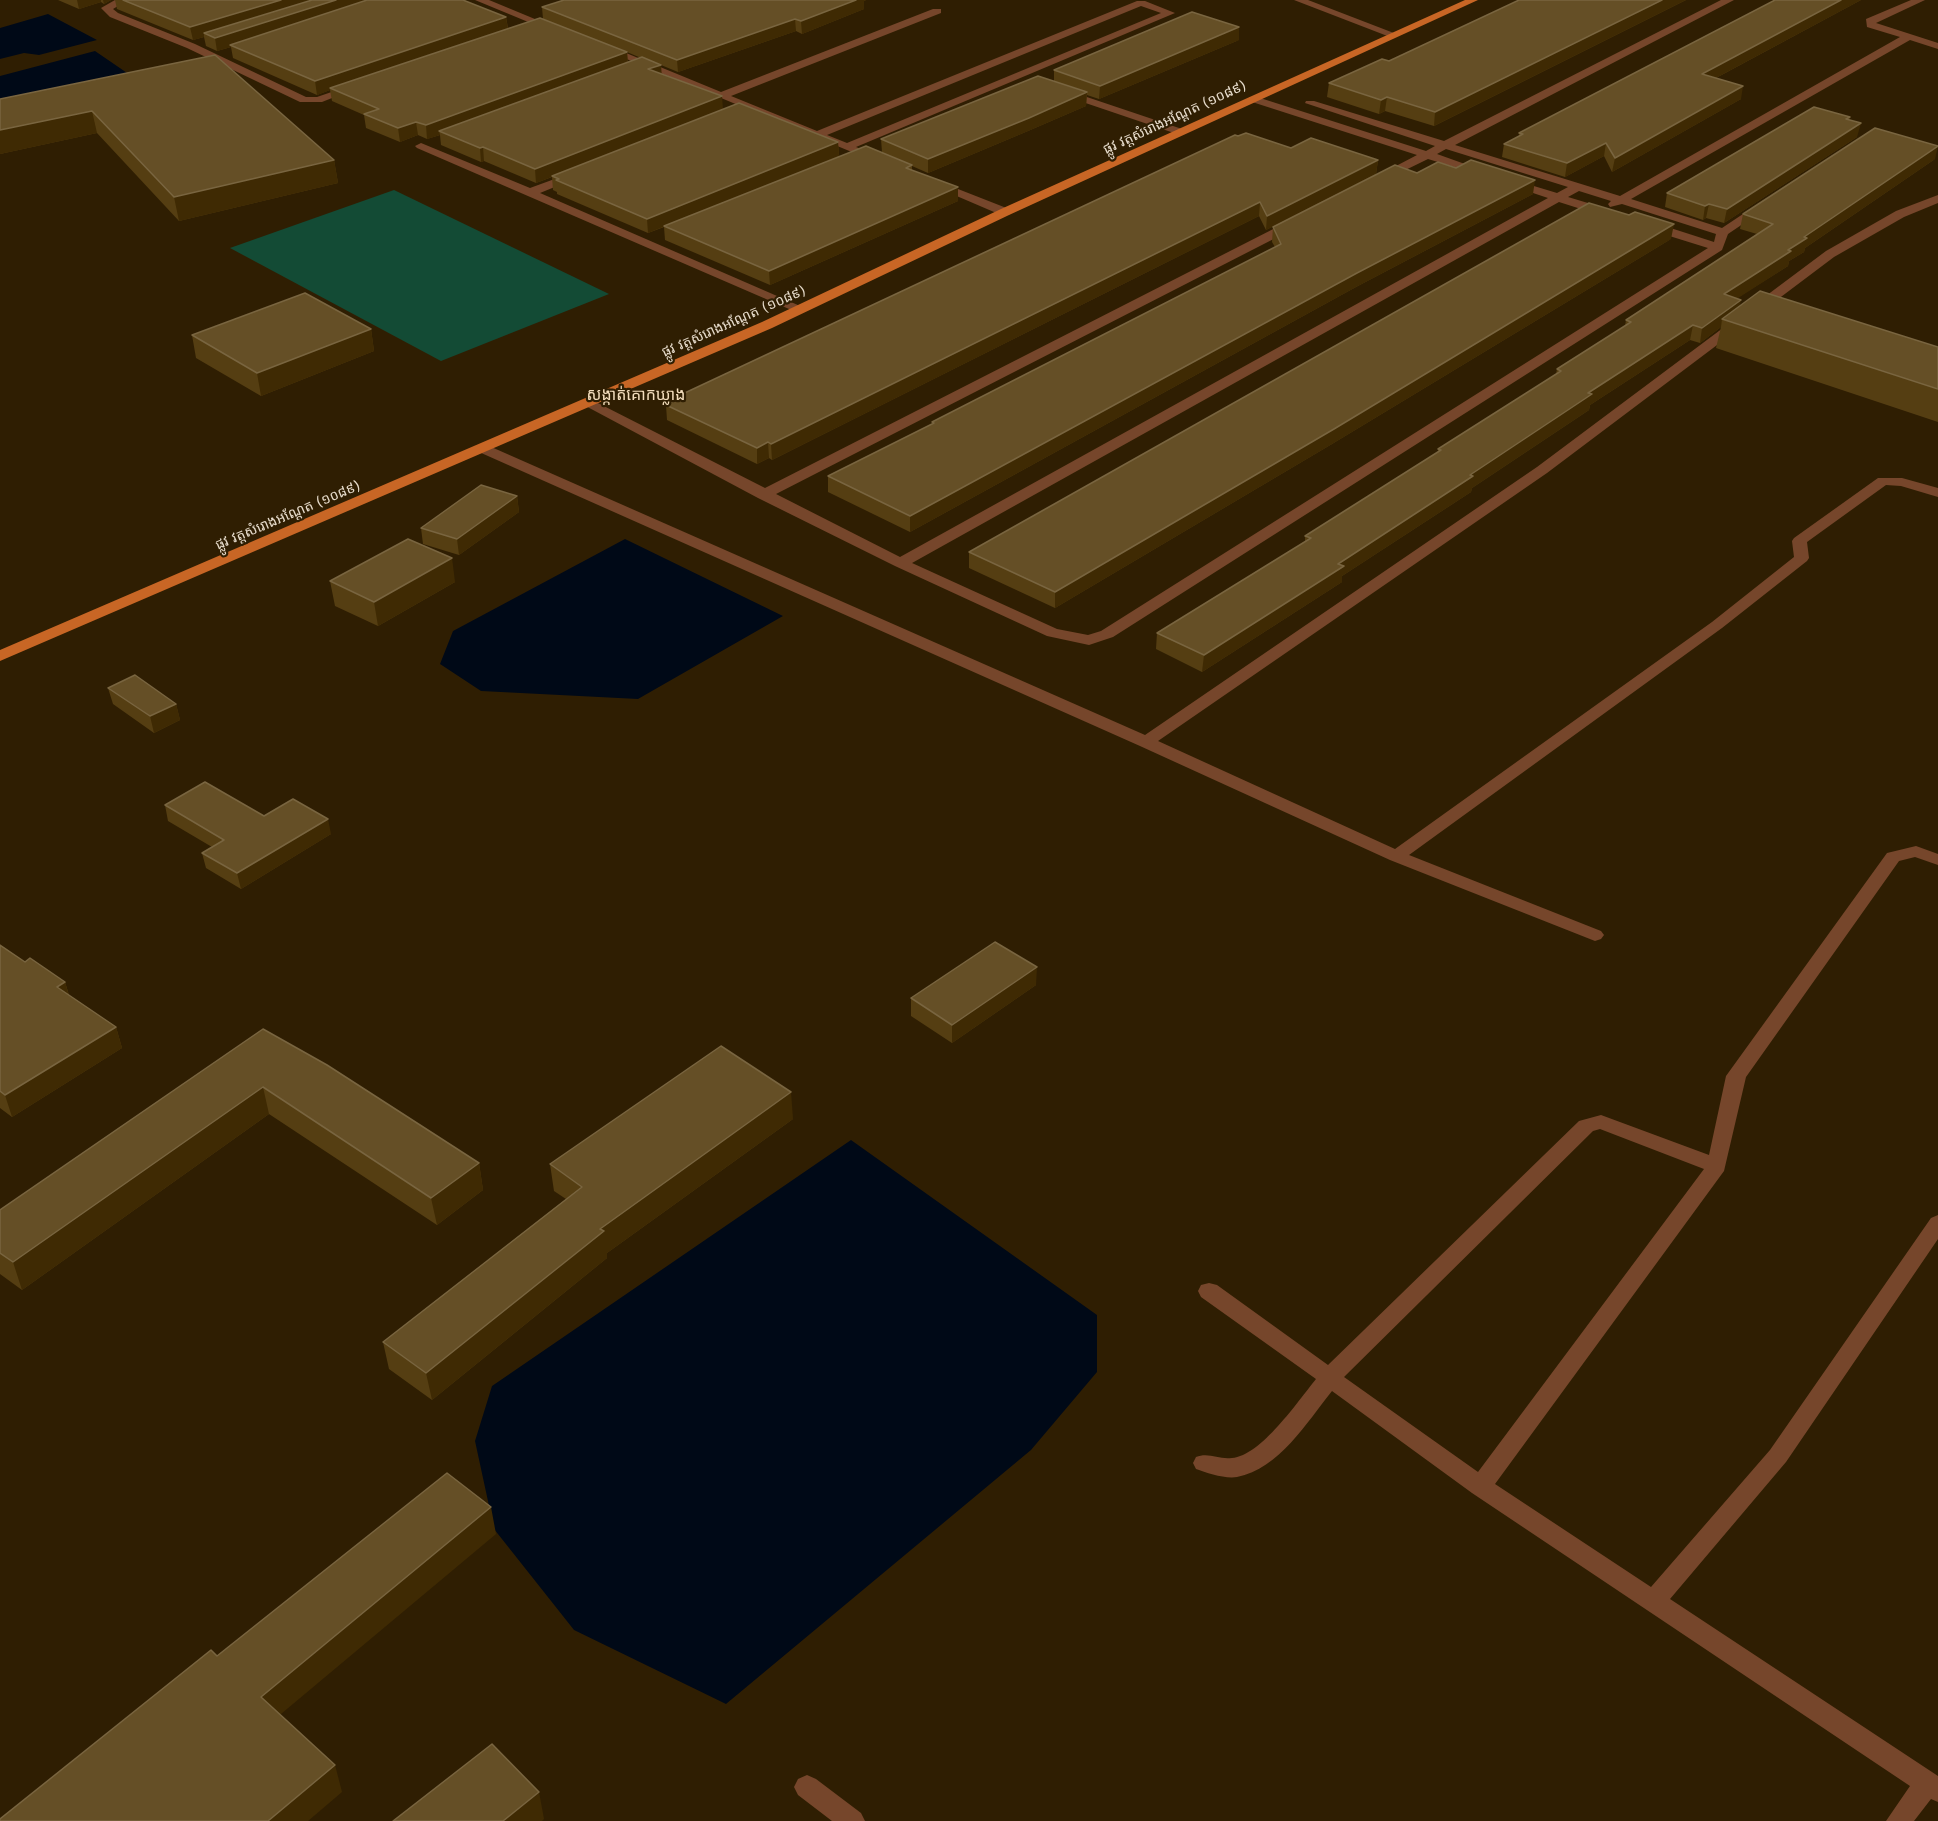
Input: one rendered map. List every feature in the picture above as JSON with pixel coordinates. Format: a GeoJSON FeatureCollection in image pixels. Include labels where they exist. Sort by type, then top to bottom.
{"type":"FeatureCollection","features":[{"type":"Feature","properties":{"kind":"main road","name":"ផ្លូវ វត្តសំរោងអណ្ដែត (១០៨៩)"},"geometry":{"type":"LineString","coordinates":[[0,656],[484,449],[801,309],[1269,91],[1473,0]]}},
{"type":"Feature","properties":{"kind":"street"},"geometry":{"type":"LineString","coordinates":[[123,0],[106,8],[114,15],[191,46],[304,100],[318,100],[363,85]]}},
{"type":"Feature","properties":{"kind":"street"},"geometry":{"type":"LineString","coordinates":[[480,0],[564,33]]}},
{"type":"Feature","properties":{"kind":"street"},"geometry":{"type":"LineString","coordinates":[[1299,0],[1394,35]]}},
{"type":"Feature","properties":{"kind":"street"},"geometry":{"type":"LineString","coordinates":[[1375,182],[1729,0]]}},
{"type":"Feature","properties":{"kind":"street"},"geometry":{"type":"LineString","coordinates":[[1920,0],[1870,21],[1871,25],[1938,46]]}},
{"type":"Feature","properties":{"kind":"street"},"geometry":{"type":"LineString","coordinates":[[819,134],[1141,3],[1170,13],[849,146]]}},
{"type":"Feature","properties":{"kind":"street"},"geometry":{"type":"LineString","coordinates":[[723,95],[936,11]]}},
{"type":"Feature","properties":{"kind":"street"},"geometry":{"type":"LineString","coordinates":[[519,32],[542,24]]}},
{"type":"Feature","properties":{"kind":"street"},"geometry":{"type":"LineString","coordinates":[[1602,211],[1908,37]]}},
{"type":"Feature","properties":{"kind":"street"},"geometry":{"type":"LineString","coordinates":[[191,46],[213,40]]}},
{"type":"Feature","properties":{"kind":"street"},"geometry":{"type":"LineString","coordinates":[[596,45],[893,165]]}},
{"type":"Feature","properties":{"kind":"street"},"geometry":{"type":"LineString","coordinates":[[215,58],[226,54]]}},
{"type":"Feature","properties":{"kind":"street"},"geometry":{"type":"LineString","coordinates":[[622,72],[645,64]]}},
{"type":"Feature","properties":{"kind":"street"},"geometry":{"type":"LineString","coordinates":[[986,66],[1036,83]]}},
{"type":"Feature","properties":{"kind":"street"},"geometry":{"type":"LineString","coordinates":[[1056,90],[1181,132]]}},
{"type":"Feature","properties":{"kind":"street"},"geometry":{"type":"LineString","coordinates":[[1269,91],[1723,232]]}},
{"type":"Feature","properties":{"kind":"street"},"geometry":{"type":"LineString","coordinates":[[1253,99],[1558,198],[1718,247]]}},
{"type":"Feature","properties":{"kind":"street"},"geometry":{"type":"LineString","coordinates":[[728,115],[750,106]]}},
{"type":"Feature","properties":{"kind":"street"},"geometry":{"type":"LineString","coordinates":[[443,138],[421,146],[801,309]]}},
{"type":"Feature","properties":{"kind":"street"},"geometry":{"type":"LineString","coordinates":[[843,161],[862,153]]}},
{"type":"Feature","properties":{"kind":"street"},"geometry":{"type":"LineString","coordinates":[[529,193],[584,171]]}},
{"type":"Feature","properties":{"kind":"street"},"geometry":{"type":"LineString","coordinates":[[923,178],[1005,213]]}},
{"type":"Feature","properties":{"kind":"street"},"geometry":{"type":"LineString","coordinates":[[900,563],[1577,187]]}},
{"type":"Feature","properties":{"kind":"street"},"geometry":{"type":"LineString","coordinates":[[1146,742],[1542,470],[1830,254],[1900,214],[1938,199]]}},
{"type":"Feature","properties":{"kind":"street"},"geometry":{"type":"LineString","coordinates":[[587,403],[763,495],[900,563],[1053,633],[1089,640],[1107,634],[1718,247],[1723,232],[1770,202]]}},
{"type":"Feature","properties":{"kind":"street"},"geometry":{"type":"LineString","coordinates":[[763,495],[1301,220]]}},
{"type":"Feature","properties":{"kind":"street"},"geometry":{"type":"LineString","coordinates":[[643,242],[664,234]]}},
{"type":"Feature","properties":{"kind":"street"},"geometry":{"type":"LineString","coordinates":[[484,449],[1146,742],[1396,856],[1595,935]]}},
{"type":"Feature","properties":{"kind":"street"},"geometry":{"type":"LineString","coordinates":[[1396,856],[1717,625],[1802,558],[1799,541],[1883,481],[1902,482],[1938,493]]}},
{"type":"Feature","properties":{"kind":"street"},"geometry":{"type":"LineString","coordinates":[[1480,1486],[1717,1166],[1736,1076],[1893,857],[1916,850],[1938,860]]}},
{"type":"Feature","properties":{"kind":"street"},"geometry":{"type":"LineString","coordinates":[[1204,1464],[1235,1467],[1261,1456],[1286,1432],[1330,1377],[1586,1126],[1601,1122],[1640,1134],[1717,1166]]}},
{"type":"Feature","properties":{"kind":"street"},"geometry":{"type":"LineString","coordinates":[[1654,1601],[1778,1456],[1938,1223]]}},
{"type":"Feature","properties":{"kind":"street"},"geometry":{"type":"LineString","coordinates":[[1209,1292],[1480,1486],[1933,1786],[1899,1821]]}},
{"type":"Feature","properties":{"kind":"street"},"geometry":{"type":"LineString","coordinates":[[807,1787],[852,1821]]}},
{"type":"Feature","properties":{"kind":"green space"},"geometry":{"type":"Polygon","coordinates":[[[394,190],[609,294],[441,361],[230,248],[394,190]]]}},
{"type":"Feature","properties":{"kind":"water"},"geometry":{"type":"Polygon","coordinates":[[[48,14],[97,40],[39,55],[24,53],[0,59],[0,28],[48,14]]]}},
{"type":"Feature","properties":{"kind":"water"},"geometry":{"type":"Polygon","coordinates":[[[95,51],[133,77],[0,105],[0,76],[95,51]]]}},
{"type":"Feature","properties":{"kind":"water"},"geometry":{"type":"Polygon","coordinates":[[[625,539],[783,616],[638,699],[481,691],[440,664],[453,631],[625,539]]]}},
{"type":"Feature","properties":{"kind":"water"},"geometry":{"type":"Polygon","coordinates":[[[851,1140],[1097,1315],[1097,1372],[1031,1450],[726,1704],[574,1630],[494,1529],[475,1441],[492,1386],[851,1140]]]}},
{"type":"Feature","properties":{"kind":"building"},"geometry":{"type":"Polygon","coordinates":[[[123,0],[281,0],[190,27],[123,0]]]}},
{"type":"Feature","properties":{"kind":"building"},"geometry":{"type":"Polygon","coordinates":[[[312,0],[336,0],[215,38],[204,33],[312,0]]]}},
{"type":"Feature","properties":{"kind":"building"},"geometry":{"type":"Polygon","coordinates":[[[367,0],[463,0],[506,17],[315,81],[230,45],[367,0]]]}},
{"type":"Feature","properties":{"kind":"building"},"geometry":{"type":"Polygon","coordinates":[[[564,0],[856,0],[801,21],[795,19],[677,60],[542,7],[564,0]]]}},
{"type":"Feature","properties":{"kind":"building"},"geometry":{"type":"Polygon","coordinates":[[[1519,0],[1662,0],[1435,112],[1387,97],[1381,100],[1329,83],[1382,59],[1389,61],[1519,0]]]}},
{"type":"Feature","properties":{"kind":"building"},"geometry":{"type":"Polygon","coordinates":[[[1775,0],[1841,0],[1702,74],[1743,86],[1615,158],[1606,143],[1567,163],[1504,144],[1523,134],[1519,133],[1775,0]]]}},
{"type":"Feature","properties":{"kind":"building"},"geometry":{"type":"Polygon","coordinates":[[[1192,12],[1239,27],[1100,86],[1054,70],[1192,12]]]}},
{"type":"Feature","properties":{"kind":"building"},"geometry":{"type":"Polygon","coordinates":[[[540,18],[627,52],[426,125],[416,122],[398,128],[364,114],[379,109],[330,88],[540,18]]]}},
{"type":"Feature","properties":{"kind":"building"},"geometry":{"type":"Polygon","coordinates":[[[215,55],[334,160],[174,197],[92,111],[0,130],[0,99],[215,55]]]}},
{"type":"Feature","properties":{"kind":"building"},"geometry":{"type":"Polygon","coordinates":[[[642,57],[661,65],[648,69],[722,96],[535,169],[439,131],[642,57]]]}},
{"type":"Feature","properties":{"kind":"building"},"geometry":{"type":"Polygon","coordinates":[[[1038,76],[1087,92],[928,159],[881,139],[1038,76]]]}},
{"type":"Feature","properties":{"kind":"building"},"geometry":{"type":"Polygon","coordinates":[[[739,103],[838,142],[647,219],[556,180],[559,179],[552,176],[739,103]]]}},
{"type":"Feature","properties":{"kind":"building"},"geometry":{"type":"Polygon","coordinates":[[[1814,107],[1850,117],[1846,119],[1861,123],[1727,209],[1709,204],[1705,206],[1667,193],[1814,107]]]}},
{"type":"Feature","properties":{"kind":"building"},"geometry":{"type":"Polygon","coordinates":[[[1875,128],[1938,146],[1804,237],[1807,238],[1788,250],[1791,251],[1724,294],[1741,300],[1702,328],[1693,325],[1588,393],[1592,394],[1470,475],[1473,476],[1338,564],[1344,566],[1204,655],[1157,633],[1311,538],[1305,536],[1561,371],[1557,369],[1631,322],[1626,320],[1773,224],[1743,214],[1875,128]]]}},
{"type":"Feature","properties":{"kind":"building"},"geometry":{"type":"Polygon","coordinates":[[[1246,133],[1291,148],[1311,138],[1378,160],[1267,216],[1260,202],[771,444],[768,442],[757,448],[666,405],[677,399],[674,398],[1235,135],[1246,133]]]}},
{"type":"Feature","properties":{"kind":"building"},"geometry":{"type":"Polygon","coordinates":[[[866,146],[912,165],[906,168],[958,187],[769,271],[664,226],[866,146]]]}},
{"type":"Feature","properties":{"kind":"building"},"geometry":{"type":"Polygon","coordinates":[[[1471,160],[1535,180],[1357,273],[910,516],[828,476],[1281,244],[1273,227],[1395,165],[1417,173],[1438,162],[1456,168],[1471,160]]]}},
{"type":"Feature","properties":{"kind":"building"},"geometry":{"type":"Polygon","coordinates":[[[1589,203],[1629,215],[1635,212],[1674,224],[1334,429],[1055,592],[969,552],[1589,203]]]}},
{"type":"Feature","properties":{"kind":"building"},"geometry":{"type":"Polygon","coordinates":[[[1760,291],[1938,347],[1938,389],[1722,319],[1760,291]]]}},
{"type":"Feature","properties":{"kind":"building"},"geometry":{"type":"Polygon","coordinates":[[[305,293],[371,329],[257,373],[192,335],[305,293]]]}},
{"type":"Feature","properties":{"kind":"building"},"geometry":{"type":"Polygon","coordinates":[[[481,485],[517,496],[457,539],[421,528],[481,485]]]}},
{"type":"Feature","properties":{"kind":"building"},"geometry":{"type":"Polygon","coordinates":[[[408,539],[452,558],[374,602],[330,581],[408,539]]]}},
{"type":"Feature","properties":{"kind":"building"},"geometry":{"type":"Polygon","coordinates":[[[135,675],[176,704],[150,716],[108,688],[135,675]]]}},
{"type":"Feature","properties":{"kind":"building"},"geometry":{"type":"Polygon","coordinates":[[[205,782],[264,816],[293,799],[328,819],[237,873],[202,853],[224,840],[165,805],[205,782]]]}},
{"type":"Feature","properties":{"kind":"building"},"geometry":{"type":"Polygon","coordinates":[[[995,942],[1037,967],[952,1025],[911,998],[995,942]]]}},
{"type":"Feature","properties":{"kind":"building"},"geometry":{"type":"Polygon","coordinates":[[[0,945],[25,962],[30,958],[65,982],[57,987],[116,1027],[5,1095],[0,1091],[0,945]]]}},
{"type":"Feature","properties":{"kind":"building"},"geometry":{"type":"Polygon","coordinates":[[[263,1029],[327,1065],[479,1163],[431,1198],[263,1087],[13,1262],[0,1253],[0,1210],[263,1029]]]}},
{"type":"Feature","properties":{"kind":"building"},"geometry":{"type":"Polygon","coordinates":[[[721,1046],[791,1092],[600,1229],[604,1231],[426,1373],[383,1342],[582,1187],[550,1164],[721,1046]]]}},
{"type":"Feature","properties":{"kind":"building"},"geometry":{"type":"Polygon","coordinates":[[[447,1473],[491,1507],[261,1697],[335,1765],[268,1821],[0,1821],[211,1650],[217,1656],[447,1473]]]}},
{"type":"Feature","properties":{"kind":"building"},"geometry":{"type":"Polygon","coordinates":[[[492,1744],[539,1792],[503,1821],[393,1821],[492,1744]]]}},
{"type":"Feature","properties":{"kind":"district","name":"សង្កាត់គោកឃ្លាង"},"geometry":{"type":"Point","coordinates":[636,396]}}]}
